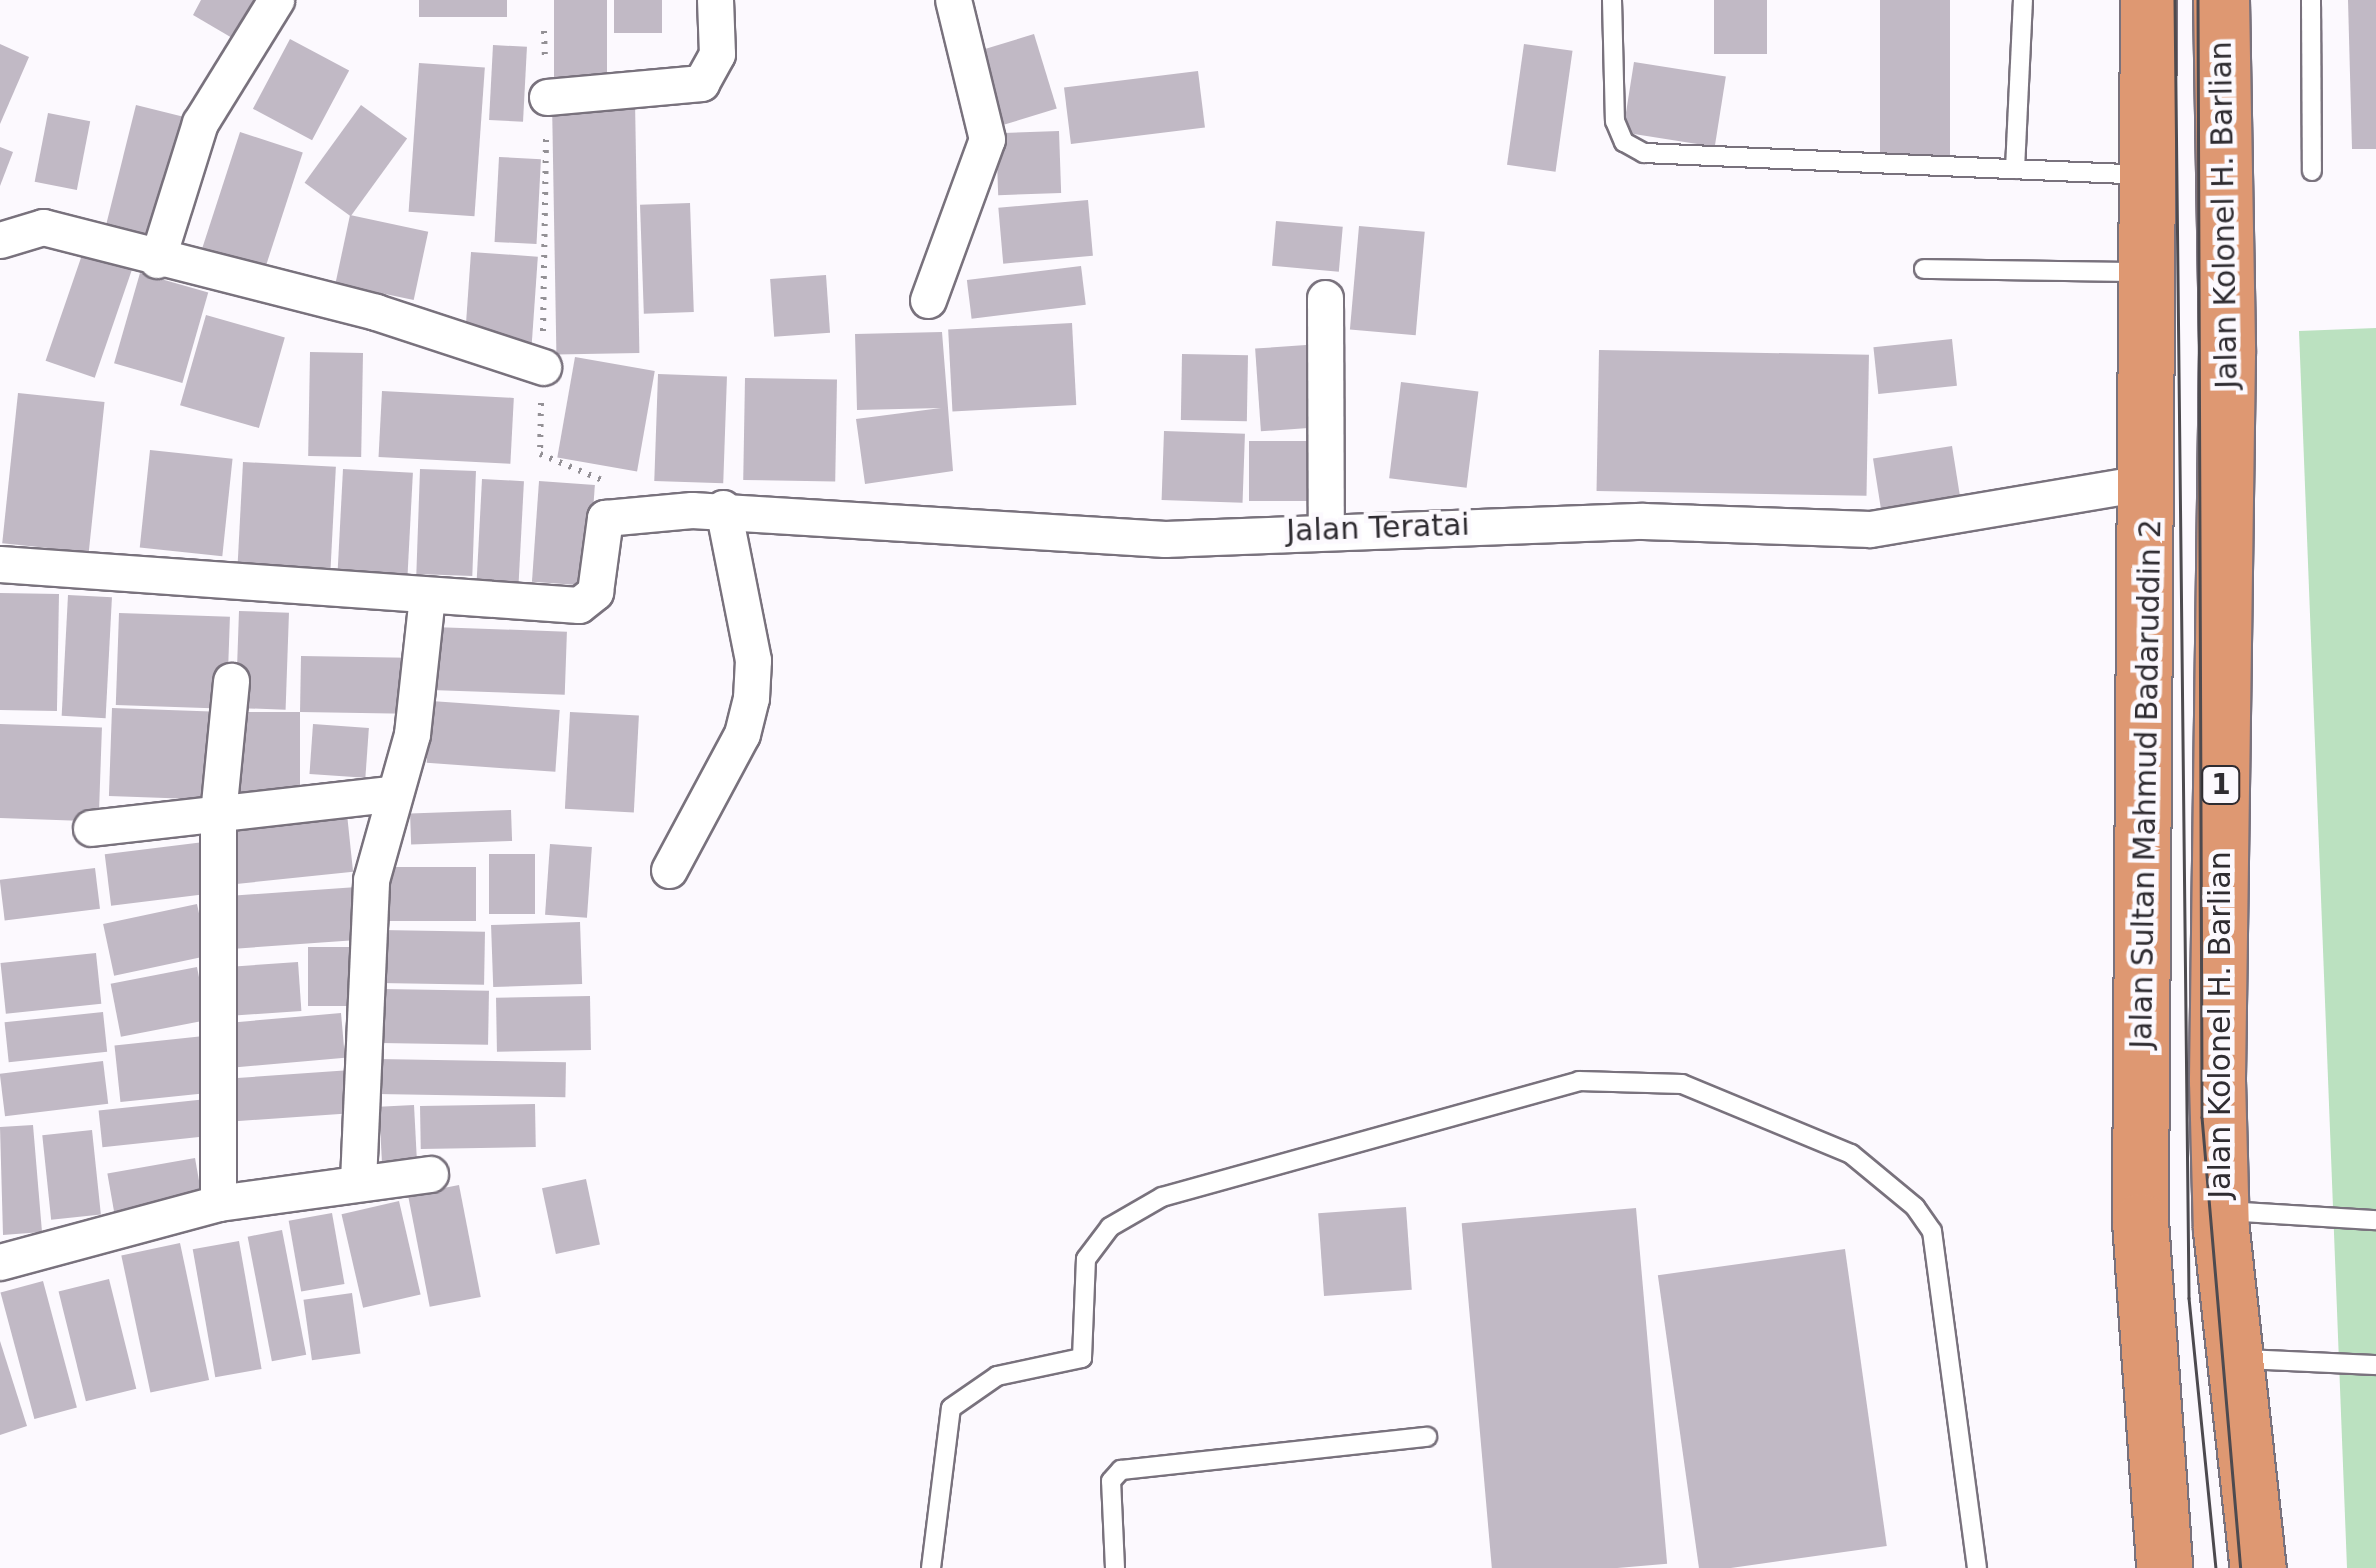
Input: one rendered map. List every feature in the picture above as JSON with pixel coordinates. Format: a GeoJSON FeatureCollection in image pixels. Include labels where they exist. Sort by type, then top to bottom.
{"type":"FeatureCollection","features":[{"type":"Feature","properties":{"kind":"highway","name":"Jalan Sultan Mahmud Badaruddin 2"},"geometry":{"type":"LineString","coordinates":[[2148,0],[2149,482],[2140,1221],[2164,1568]]}},
{"type":"Feature","properties":{"kind":"highway","name":"Jalan Kolonel H. Barlian"},"geometry":{"type":"LineString","coordinates":[[2221,0],[2220,1211],[2258,1568]]}},
{"type":"Feature","properties":{"kind":"street"},"geometry":{"type":"LineString","coordinates":[[157,260],[200,123],[276,0]]}},
{"type":"Feature","properties":{"kind":"street"},"geometry":{"type":"LineString","coordinates":[[547,97],[701,82],[717,54],[714,0]]}},
{"type":"Feature","properties":{"kind":"street"},"geometry":{"type":"LineString","coordinates":[[928,300],[987,139],[952,0]]}},
{"type":"Feature","properties":{"kind":"street"},"geometry":{"type":"LineString","coordinates":[[0,240],[43,228],[157,260],[376,312],[543,367]]}},
{"type":"Feature","properties":{"kind":"street"},"geometry":{"type":"LineString","coordinates":[[1325,298],[1326,528]]}},
{"type":"Feature","properties":{"kind":"street","name":"Jalan Teratai"},"geometry":{"type":"LineString","coordinates":[[605,518],[723,508],[1106,537],[1643,521],[1870,529],[2149,482]]}},
{"type":"Feature","properties":{"kind":"street"},"geometry":{"type":"LineString","coordinates":[[669,870],[742,734],[751,698],[752,660],[723,508]]}},
{"type":"Feature","properties":{"kind":"street"},"geometry":{"type":"LineString","coordinates":[[0,564],[585,604],[595,592],[605,518]]}},
{"type":"Feature","properties":{"kind":"street"},"geometry":{"type":"LineString","coordinates":[[358,1181],[370,880],[390,794],[412,734],[428,596]]}},
{"type":"Feature","properties":{"kind":"street"},"geometry":{"type":"LineString","coordinates":[[218,1203],[218,814],[231,682]]}},
{"type":"Feature","properties":{"kind":"street"},"geometry":{"type":"LineString","coordinates":[[91,828],[390,794]]}},
{"type":"Feature","properties":{"kind":"street"},"geometry":{"type":"LineString","coordinates":[[0,1262],[218,1203],[430,1174]]}},
{"type":"Feature","properties":{"kind":"lane"},"geometry":{"type":"LineString","coordinates":[[1612,0],[1615,121],[1633,149],[2149,176]]}},
{"type":"Feature","properties":{"kind":"lane"},"geometry":{"type":"LineString","coordinates":[[2015,168],[2023,0]]}},
{"type":"Feature","properties":{"kind":"lane"},"geometry":{"type":"LineString","coordinates":[[2311,0],[2312,171]]}},
{"type":"Feature","properties":{"kind":"lane"},"geometry":{"type":"LineString","coordinates":[[1924,269],[2149,273]]}},
{"type":"Feature","properties":{"kind":"lane"},"geometry":{"type":"LineString","coordinates":[[931,1568],[951,1408],[997,1376],[1082,1358],[1086,1260],[1110,1227],[1162,1197],[1579,1081],[1682,1084],[1851,1154],[1914,1207],[1932,1231],[1977,1568]]}},
{"type":"Feature","properties":{"kind":"lane"},"geometry":{"type":"LineString","coordinates":[[2220,1211],[2376,1220]]}},
{"type":"Feature","properties":{"kind":"lane"},"geometry":{"type":"LineString","coordinates":[[2233,1359],[2376,1365]]}},
{"type":"Feature","properties":{"kind":"lane"},"geometry":{"type":"LineString","coordinates":[[1115,1568],[1110,1480],[1120,1470],[1427,1437]]}},
{"type":"Feature","properties":{"kind":"path"},"geometry":{"type":"LineString","coordinates":[[544,30],[547,97],[540,454],[600,472],[605,518]]}},
{"type":"Feature","properties":{"kind":"green space"},"geometry":{"type":"Polygon","coordinates":[[[2376,328],[2376,1568],[2347,1568],[2299,331],[2376,328]]]}},
{"type":"Feature","properties":{"kind":"building"},"geometry":{"type":"Polygon","coordinates":[[[201,0],[264,0],[239,42],[193,15],[201,0]]]}},
{"type":"Feature","properties":{"kind":"building"},"geometry":{"type":"Polygon","coordinates":[[[419,0],[507,0],[507,17],[419,17],[419,0]]]}},
{"type":"Feature","properties":{"kind":"building"},"geometry":{"type":"Polygon","coordinates":[[[554,0],[607,0],[607,87],[554,87],[554,0]]]}},
{"type":"Feature","properties":{"kind":"building"},"geometry":{"type":"Polygon","coordinates":[[[614,0],[662,0],[662,33],[614,33],[614,0]]]}},
{"type":"Feature","properties":{"kind":"building"},"geometry":{"type":"Polygon","coordinates":[[[1714,0],[1767,0],[1767,54],[1714,54],[1714,0]]]}},
{"type":"Feature","properties":{"kind":"building"},"geometry":{"type":"Polygon","coordinates":[[[1880,0],[1950,0],[1950,160],[1880,160],[1880,0]]]}},
{"type":"Feature","properties":{"kind":"building"},"geometry":{"type":"Polygon","coordinates":[[[2348,0],[2376,0],[2376,149],[2352,149],[2348,0]]]}},
{"type":"Feature","properties":{"kind":"building"},"geometry":{"type":"Polygon","coordinates":[[[1034,34],[1057,109],[1000,126],[978,51],[1034,34]]]}},
{"type":"Feature","properties":{"kind":"building"},"geometry":{"type":"Polygon","coordinates":[[[290,39],[349,70],[312,140],[253,109],[290,39]]]}},
{"type":"Feature","properties":{"kind":"building"},"geometry":{"type":"Polygon","coordinates":[[[0,44],[29,57],[0,124],[0,44]]]}},
{"type":"Feature","properties":{"kind":"building"},"geometry":{"type":"Polygon","coordinates":[[[1524,44],[1573,51],[1556,172],[1507,165],[1524,44]]]}},
{"type":"Feature","properties":{"kind":"building"},"geometry":{"type":"Polygon","coordinates":[[[493,45],[527,47],[523,122],[489,120],[493,45]]]}},
{"type":"Feature","properties":{"kind":"building"},"geometry":{"type":"Polygon","coordinates":[[[1634,62],[1726,77],[1715,147],[1623,132],[1634,62]]]}},
{"type":"Feature","properties":{"kind":"building"},"geometry":{"type":"Polygon","coordinates":[[[419,63],[485,68],[474,216],[409,212],[419,63]]]}},
{"type":"Feature","properties":{"kind":"building"},"geometry":{"type":"Polygon","coordinates":[[[1198,71],[1205,128],[1071,144],[1064,87],[1198,71]]]}},
{"type":"Feature","properties":{"kind":"building"},"geometry":{"type":"Polygon","coordinates":[[[635,101],[639,353],[556,354],[552,102],[635,101]]]}},
{"type":"Feature","properties":{"kind":"building"},"geometry":{"type":"Polygon","coordinates":[[[136,105],[190,119],[158,250],[103,236],[136,105]]]}},
{"type":"Feature","properties":{"kind":"building"},"geometry":{"type":"Polygon","coordinates":[[[361,105],[407,139],[351,216],[305,183],[361,105]]]}},
{"type":"Feature","properties":{"kind":"building"},"geometry":{"type":"Polygon","coordinates":[[[48,113],[90,121],[77,190],[35,182],[48,113]]]}},
{"type":"Feature","properties":{"kind":"building"},"geometry":{"type":"Polygon","coordinates":[[[1059,131],[1061,193],[998,195],[996,133],[1059,131]]]}},
{"type":"Feature","properties":{"kind":"building"},"geometry":{"type":"Polygon","coordinates":[[[240,132],[303,152],[262,278],[199,258],[240,132]]]}},
{"type":"Feature","properties":{"kind":"building"},"geometry":{"type":"Polygon","coordinates":[[[0,147],[13,152],[0,186],[0,147]]]}},
{"type":"Feature","properties":{"kind":"building"},"geometry":{"type":"Polygon","coordinates":[[[499,157],[541,159],[536,244],[495,242],[499,157]]]}},
{"type":"Feature","properties":{"kind":"building"},"geometry":{"type":"Polygon","coordinates":[[[1088,200],[1093,256],[1003,264],[998,208],[1088,200]]]}},
{"type":"Feature","properties":{"kind":"building"},"geometry":{"type":"Polygon","coordinates":[[[690,203],[694,312],[644,314],[640,205],[690,203]]]}},
{"type":"Feature","properties":{"kind":"building"},"geometry":{"type":"Polygon","coordinates":[[[350,215],[428,232],[414,300],[335,283],[350,215]]]}},
{"type":"Feature","properties":{"kind":"building"},"geometry":{"type":"Polygon","coordinates":[[[1276,221],[1343,227],[1339,272],[1272,266],[1276,221]]]}},
{"type":"Feature","properties":{"kind":"building"},"geometry":{"type":"Polygon","coordinates":[[[1359,226],[1425,232],[1416,335],[1350,330],[1359,226]]]}},
{"type":"Feature","properties":{"kind":"building"},"geometry":{"type":"Polygon","coordinates":[[[83,252],[132,269],[95,378],[46,361],[83,252]]]}},
{"type":"Feature","properties":{"kind":"building"},"geometry":{"type":"Polygon","coordinates":[[[471,252],[538,257],[532,346],[465,342],[471,252]]]}},
{"type":"Feature","properties":{"kind":"building"},"geometry":{"type":"Polygon","coordinates":[[[1081,266],[1086,305],[972,319],[967,280],[1081,266]]]}},
{"type":"Feature","properties":{"kind":"building"},"geometry":{"type":"Polygon","coordinates":[[[140,273],[208,293],[182,383],[114,363],[140,273]]]}},
{"type":"Feature","properties":{"kind":"building"},"geometry":{"type":"Polygon","coordinates":[[[826,275],[830,333],[774,337],[770,279],[826,275]]]}},
{"type":"Feature","properties":{"kind":"building"},"geometry":{"type":"Polygon","coordinates":[[[206,315],[285,338],[259,428],[180,405],[206,315]]]}},
{"type":"Feature","properties":{"kind":"building"},"geometry":{"type":"Polygon","coordinates":[[[1072,323],[1076,405],[952,411],[948,329],[1072,323]]]}},
{"type":"Feature","properties":{"kind":"building"},"geometry":{"type":"Polygon","coordinates":[[[942,332],[953,471],[865,484],[856,419],[941,408],[857,410],[855,334],[942,332]]]}},
{"type":"Feature","properties":{"kind":"building"},"geometry":{"type":"Polygon","coordinates":[[[1952,339],[1957,386],[1878,394],[1873,347],[1952,339]]]}},
{"type":"Feature","properties":{"kind":"building"},"geometry":{"type":"Polygon","coordinates":[[[1306,345],[1312,428],[1261,431],[1255,349],[1306,345]]]}},
{"type":"Feature","properties":{"kind":"building"},"geometry":{"type":"Polygon","coordinates":[[[1599,350],[1869,355],[1866,496],[1597,491],[1599,350]]]}},
{"type":"Feature","properties":{"kind":"building"},"geometry":{"type":"Polygon","coordinates":[[[310,352],[363,353],[361,457],[308,456],[310,352]]]}},
{"type":"Feature","properties":{"kind":"building"},"geometry":{"type":"Polygon","coordinates":[[[1182,354],[1248,355],[1247,421],[1181,420],[1182,354]]]}},
{"type":"Feature","properties":{"kind":"building"},"geometry":{"type":"Polygon","coordinates":[[[575,357],[655,371],[637,472],[557,457],[575,357]]]}},
{"type":"Feature","properties":{"kind":"building"},"geometry":{"type":"Polygon","coordinates":[[[658,374],[727,376],[723,483],[654,481],[658,374]]]}},
{"type":"Feature","properties":{"kind":"building"},"geometry":{"type":"Polygon","coordinates":[[[745,378],[837,380],[835,482],[743,480],[745,378]]]}},
{"type":"Feature","properties":{"kind":"building"},"geometry":{"type":"Polygon","coordinates":[[[1401,382],[1478,392],[1467,488],[1389,478],[1401,382]]]}},
{"type":"Feature","properties":{"kind":"building"},"geometry":{"type":"Polygon","coordinates":[[[382,391],[514,398],[510,464],[379,457],[382,391]]]}},
{"type":"Feature","properties":{"kind":"building"},"geometry":{"type":"Polygon","coordinates":[[[18,393],[105,402],[89,552],[2,543],[18,393]]]}},
{"type":"Feature","properties":{"kind":"building"},"geometry":{"type":"Polygon","coordinates":[[[1164,431],[1245,434],[1243,503],[1162,500],[1164,431]]]}},
{"type":"Feature","properties":{"kind":"building"},"geometry":{"type":"Polygon","coordinates":[[[1249,441],[1319,441],[1319,501],[1249,501],[1249,441]]]}},
{"type":"Feature","properties":{"kind":"building"},"geometry":{"type":"Polygon","coordinates":[[[1952,446],[1961,502],[1882,515],[1873,459],[1952,446]]]}},
{"type":"Feature","properties":{"kind":"building"},"geometry":{"type":"Polygon","coordinates":[[[150,450],[233,459],[222,556],[140,547],[150,450]]]}},
{"type":"Feature","properties":{"kind":"building"},"geometry":{"type":"Polygon","coordinates":[[[243,462],[336,467],[330,573],[237,568],[243,462]]]}},
{"type":"Feature","properties":{"kind":"building"},"geometry":{"type":"Polygon","coordinates":[[[343,469],[413,473],[407,582],[337,578],[343,469]]]}},
{"type":"Feature","properties":{"kind":"building"},"geometry":{"type":"Polygon","coordinates":[[[420,469],[476,471],[472,576],[416,574],[420,469]]]}},
{"type":"Feature","properties":{"kind":"building"},"geometry":{"type":"Polygon","coordinates":[[[482,479],[524,481],[518,590],[476,588],[482,479]]]}},
{"type":"Feature","properties":{"kind":"building"},"geometry":{"type":"Polygon","coordinates":[[[539,481],[595,485],[588,586],[532,582],[539,481]]]}},
{"type":"Feature","properties":{"kind":"building"},"geometry":{"type":"Polygon","coordinates":[[[0,593],[59,594],[57,711],[0,710],[0,593]]]}},
{"type":"Feature","properties":{"kind":"building"},"geometry":{"type":"Polygon","coordinates":[[[68,595],[112,597],[106,718],[62,716],[68,595]]]}},
{"type":"Feature","properties":{"kind":"building"},"geometry":{"type":"Polygon","coordinates":[[[239,611],[289,613],[286,710],[236,708],[239,611]]]}},
{"type":"Feature","properties":{"kind":"building"},"geometry":{"type":"Polygon","coordinates":[[[119,613],[230,617],[227,709],[116,705],[119,613]]]}},
{"type":"Feature","properties":{"kind":"building"},"geometry":{"type":"Polygon","coordinates":[[[433,627],[567,632],[565,695],[431,690],[433,627]]]}},
{"type":"Feature","properties":{"kind":"building"},"geometry":{"type":"Polygon","coordinates":[[[301,656],[408,658],[407,714],[300,712],[301,656]]]}},
{"type":"Feature","properties":{"kind":"building"},"geometry":{"type":"Polygon","coordinates":[[[431,701],[560,710],[555,772],[427,763],[431,701]]]}},
{"type":"Feature","properties":{"kind":"building"},"geometry":{"type":"Polygon","coordinates":[[[112,708],[211,711],[208,799],[109,796],[112,708]]]}},
{"type":"Feature","properties":{"kind":"building"},"geometry":{"type":"Polygon","coordinates":[[[237,712],[300,712],[300,796],[237,796],[237,712]]]}},
{"type":"Feature","properties":{"kind":"building"},"geometry":{"type":"Polygon","coordinates":[[[570,712],[639,716],[634,812],[565,809],[570,712]]]}},
{"type":"Feature","properties":{"kind":"building"},"geometry":{"type":"Polygon","coordinates":[[[0,724],[102,728],[99,822],[0,818],[0,724]]]}},
{"type":"Feature","properties":{"kind":"building"},"geometry":{"type":"Polygon","coordinates":[[[313,724],[369,728],[365,778],[310,774],[313,724]]]}},
{"type":"Feature","properties":{"kind":"building"},"geometry":{"type":"Polygon","coordinates":[[[511,810],[512,841],[411,845],[410,814],[511,810]]]}},
{"type":"Feature","properties":{"kind":"building"},"geometry":{"type":"Polygon","coordinates":[[[347,814],[353,872],[234,884],[228,827],[347,814]]]}},
{"type":"Feature","properties":{"kind":"building"},"geometry":{"type":"Polygon","coordinates":[[[204,842],[210,894],[111,906],[105,854],[204,842]]]}},
{"type":"Feature","properties":{"kind":"building"},"geometry":{"type":"Polygon","coordinates":[[[550,844],[592,847],[587,918],[545,915],[550,844]]]}},
{"type":"Feature","properties":{"kind":"building"},"geometry":{"type":"Polygon","coordinates":[[[489,854],[535,854],[535,914],[489,914],[489,854]]]}},
{"type":"Feature","properties":{"kind":"building"},"geometry":{"type":"Polygon","coordinates":[[[381,867],[476,867],[476,921],[381,921],[381,867]]]}},
{"type":"Feature","properties":{"kind":"building"},"geometry":{"type":"Polygon","coordinates":[[[95,868],[100,909],[5,920],[0,880],[95,868]]]}},
{"type":"Feature","properties":{"kind":"building"},"geometry":{"type":"Polygon","coordinates":[[[357,887],[361,940],[228,949],[224,896],[357,887]]]}},
{"type":"Feature","properties":{"kind":"building"},"geometry":{"type":"Polygon","coordinates":[[[197,904],[208,956],[114,976],[103,924],[197,904]]]}},
{"type":"Feature","properties":{"kind":"building"},"geometry":{"type":"Polygon","coordinates":[[[580,922],[582,984],[493,987],[491,925],[580,922]]]}},
{"type":"Feature","properties":{"kind":"building"},"geometry":{"type":"Polygon","coordinates":[[[381,930],[485,932],[484,985],[380,983],[381,930]]]}},
{"type":"Feature","properties":{"kind":"building"},"geometry":{"type":"Polygon","coordinates":[[[308,947],[352,947],[352,1006],[308,1006],[308,947]]]}},
{"type":"Feature","properties":{"kind":"building"},"geometry":{"type":"Polygon","coordinates":[[[96,953],[101,1004],[6,1014],[1,963],[96,953]]]}},
{"type":"Feature","properties":{"kind":"building"},"geometry":{"type":"Polygon","coordinates":[[[298,962],[301,1011],[228,1016],[224,967],[298,962]]]}},
{"type":"Feature","properties":{"kind":"building"},"geometry":{"type":"Polygon","coordinates":[[[197,967],[207,1020],[121,1037],[111,984],[197,967]]]}},
{"type":"Feature","properties":{"kind":"building"},"geometry":{"type":"Polygon","coordinates":[[[382,989],[489,991],[488,1045],[381,1043],[382,989]]]}},
{"type":"Feature","properties":{"kind":"building"},"geometry":{"type":"Polygon","coordinates":[[[590,996],[591,1050],[497,1052],[496,998],[590,996]]]}},
{"type":"Feature","properties":{"kind":"building"},"geometry":{"type":"Polygon","coordinates":[[[103,1012],[107,1052],[9,1062],[5,1022],[103,1012]]]}},
{"type":"Feature","properties":{"kind":"building"},"geometry":{"type":"Polygon","coordinates":[[[341,1013],[345,1058],[228,1068],[224,1023],[341,1013]]]}},
{"type":"Feature","properties":{"kind":"building"},"geometry":{"type":"Polygon","coordinates":[[[204,1036],[210,1093],[120,1102],[114,1045],[204,1036]]]}},
{"type":"Feature","properties":{"kind":"building"},"geometry":{"type":"Polygon","coordinates":[[[378,1059],[566,1062],[565,1097],[377,1094],[378,1059]]]}},
{"type":"Feature","properties":{"kind":"building"},"geometry":{"type":"Polygon","coordinates":[[[103,1061],[108,1104],[5,1116],[0,1074],[103,1061]]]}},
{"type":"Feature","properties":{"kind":"building"},"geometry":{"type":"Polygon","coordinates":[[[351,1070],[354,1113],[225,1122],[222,1079],[351,1070]]]}},
{"type":"Feature","properties":{"kind":"building"},"geometry":{"type":"Polygon","coordinates":[[[207,1099],[211,1136],[102,1147],[99,1110],[207,1099]]]}},
{"type":"Feature","properties":{"kind":"building"},"geometry":{"type":"Polygon","coordinates":[[[535,1104],[536,1147],[421,1149],[420,1106],[535,1104]]]}},
{"type":"Feature","properties":{"kind":"building"},"geometry":{"type":"Polygon","coordinates":[[[414,1105],[417,1170],[382,1172],[379,1107],[414,1105]]]}},
{"type":"Feature","properties":{"kind":"building"},"geometry":{"type":"Polygon","coordinates":[[[33,1125],[42,1232],[3,1235],[0,1127],[33,1125]]]}},
{"type":"Feature","properties":{"kind":"building"},"geometry":{"type":"Polygon","coordinates":[[[92,1130],[101,1215],[51,1220],[42,1135],[92,1130]]]}},
{"type":"Feature","properties":{"kind":"building"},"geometry":{"type":"Polygon","coordinates":[[[195,1158],[203,1204],[116,1220],[107,1173],[195,1158]]]}},
{"type":"Feature","properties":{"kind":"building"},"geometry":{"type":"Polygon","coordinates":[[[586,1179],[600,1245],[556,1254],[542,1188],[586,1179]]]}},
{"type":"Feature","properties":{"kind":"building"},"geometry":{"type":"Polygon","coordinates":[[[459,1185],[481,1297],[430,1307],[408,1195],[459,1185]]]}},
{"type":"Feature","properties":{"kind":"building"},"geometry":{"type":"Polygon","coordinates":[[[399,1201],[421,1295],[363,1308],[342,1214],[399,1201]]]}},
{"type":"Feature","properties":{"kind":"building"},"geometry":{"type":"Polygon","coordinates":[[[1406,1207],[1412,1290],[1324,1296],[1318,1213],[1406,1207]]]}},
{"type":"Feature","properties":{"kind":"building"},"geometry":{"type":"Polygon","coordinates":[[[1636,1208],[1667,1564],[1617,1568],[1492,1568],[1462,1223],[1636,1208]]]}},
{"type":"Feature","properties":{"kind":"building"},"geometry":{"type":"Polygon","coordinates":[[[332,1213],[345,1284],[301,1292],[289,1221],[332,1213]]]}},
{"type":"Feature","properties":{"kind":"building"},"geometry":{"type":"Polygon","coordinates":[[[282,1230],[306,1355],[272,1361],[248,1237],[282,1230]]]}},
{"type":"Feature","properties":{"kind":"building"},"geometry":{"type":"Polygon","coordinates":[[[239,1241],[262,1369],[215,1377],[193,1249],[239,1241]]]}},
{"type":"Feature","properties":{"kind":"building"},"geometry":{"type":"Polygon","coordinates":[[[180,1243],[209,1380],[150,1392],[121,1255],[180,1243]]]}},
{"type":"Feature","properties":{"kind":"building"},"geometry":{"type":"Polygon","coordinates":[[[1845,1249],[1887,1546],[1731,1568],[1699,1568],[1658,1275],[1845,1249]]]}},
{"type":"Feature","properties":{"kind":"building"},"geometry":{"type":"Polygon","coordinates":[[[109,1279],[136,1389],[86,1401],[59,1292],[109,1279]]]}},
{"type":"Feature","properties":{"kind":"building"},"geometry":{"type":"Polygon","coordinates":[[[43,1281],[77,1408],[34,1419],[0,1292],[43,1281]]]}},
{"type":"Feature","properties":{"kind":"building"},"geometry":{"type":"Polygon","coordinates":[[[352,1293],[360,1353],[312,1360],[303,1300],[352,1293]]]}},
{"type":"Feature","properties":{"kind":"building"},"geometry":{"type":"Polygon","coordinates":[[[0,1341],[27,1426],[0,1435],[0,1341]]]}},
{"type":"Feature","properties":{"kind":"tram line"},"geometry":{"type":"LineString","coordinates":[[2175,0],[2189,1298],[2216,1568]]}},
{"type":"Feature","properties":{"kind":"tram line"},"geometry":{"type":"LineString","coordinates":[[2198,0],[2202,1117],[2241,1568]]}}]}
